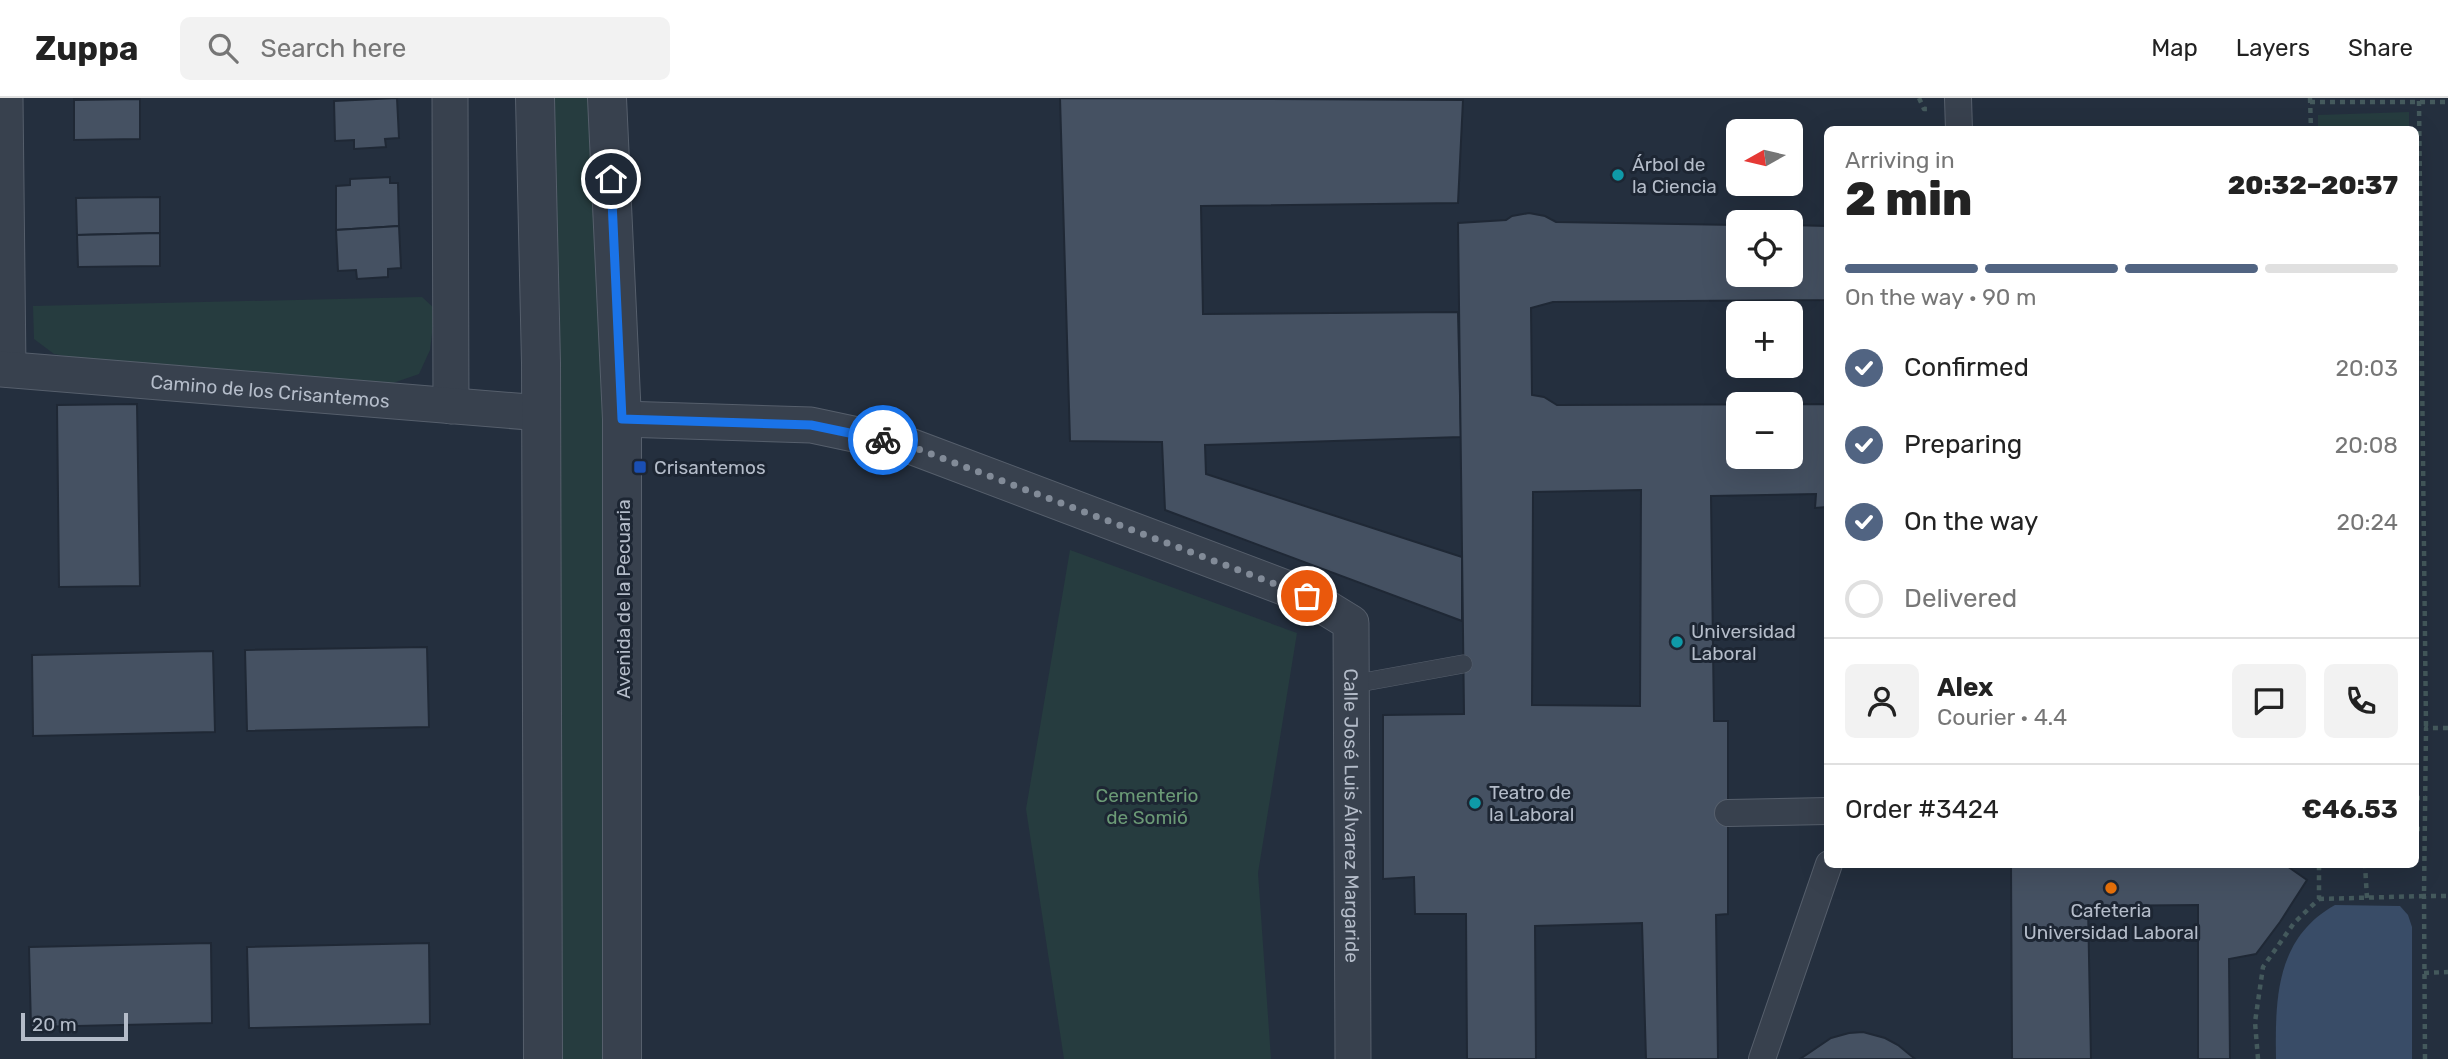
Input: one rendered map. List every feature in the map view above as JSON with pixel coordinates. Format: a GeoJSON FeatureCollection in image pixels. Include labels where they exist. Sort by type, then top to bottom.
{"type":"FeatureCollection","features":[{"type":"Feature","properties":{"kind":"street"},"geometry":{"type":"LineString","coordinates":[[4,369],[5,98]]}},
{"type":"Feature","properties":{"kind":"street"},"geometry":{"type":"LineString","coordinates":[[450,98],[451,406]]}},
{"type":"Feature","properties":{"kind":"street"},"geometry":{"type":"LineString","coordinates":[[535,98],[541,413],[543,1059]]}},
{"type":"Feature","properties":{"kind":"street","name":"Avenida de la Pecuaria"},"geometry":{"type":"LineString","coordinates":[[607,98],[622,419],[622,1059]]}},
{"type":"Feature","properties":{"kind":"street"},"geometry":{"type":"LineString","coordinates":[[1958,98],[1959,126]]}},
{"type":"Feature","properties":{"kind":"street","name":"Camino de los Crisantemos"},"geometry":{"type":"LineString","coordinates":[[4,369],[541,413]]}},
{"type":"Feature","properties":{"kind":"street","name":"Calle José Luis Álvarez Margaride"},"geometry":{"type":"LineString","coordinates":[[622,419],[811,425],[910,446],[1307,596],[1351,623],[1353,1059]]}},
{"type":"Feature","properties":{"kind":"street"},"geometry":{"type":"LineString","coordinates":[[1728,813],[1824,811]]}},
{"type":"Feature","properties":{"kind":"street"},"geometry":{"type":"LineString","coordinates":[[1762,1059],[1828,868]]}},
{"type":"Feature","properties":{"kind":"lane"},"geometry":{"type":"LineString","coordinates":[[1353,684],[1463,664]]}},
{"type":"Feature","properties":{"kind":"path"},"geometry":{"type":"LineString","coordinates":[[2311,126],[2310,100],[2448,102]]}},
{"type":"Feature","properties":{"kind":"path"},"geometry":{"type":"LineString","coordinates":[[2418,101],[2418,126]]}},
{"type":"Feature","properties":{"kind":"path"},"geometry":{"type":"LineString","coordinates":[[2419,179],[2426,728],[2425,1059]]}},
{"type":"Feature","properties":{"kind":"path"},"geometry":{"type":"LineString","coordinates":[[2426,728],[2448,727]]}},
{"type":"Feature","properties":{"kind":"path"},"geometry":{"type":"LineString","coordinates":[[2419,798],[2426,798]]}},
{"type":"Feature","properties":{"kind":"path"},"geometry":{"type":"LineString","coordinates":[[2419,829],[2425,829]]}},
{"type":"Feature","properties":{"kind":"path"},"geometry":{"type":"LineString","coordinates":[[2319,868],[2319,899]]}},
{"type":"Feature","properties":{"kind":"path"},"geometry":{"type":"LineString","coordinates":[[2365,868],[2367,898]]}},
{"type":"Feature","properties":{"kind":"path"},"geometry":{"type":"LineString","coordinates":[[2258,1059],[2255,1022],[2263,967],[2294,923],[2319,899],[2448,896]]}},
{"type":"Feature","properties":{"kind":"path"},"geometry":{"type":"LineString","coordinates":[[2424,973],[2448,972]]}},
{"type":"Feature","properties":{"kind":"green space"},"geometry":{"type":"Polygon","coordinates":[[[535,98],[607,98],[622,1059],[543,1059],[535,98]]]}},
{"type":"Feature","properties":{"kind":"green space"},"geometry":{"type":"Polygon","coordinates":[[[2409,112],[2409,126],[2318,126],[2318,115],[2409,112]]]}},
{"type":"Feature","properties":{"kind":"green space"},"geometry":{"type":"Polygon","coordinates":[[[422,297],[435,309],[430,350],[419,374],[390,384],[100,362],[54,354],[34,339],[33,306],[422,297]]]}},
{"type":"Feature","properties":{"kind":"green space","name":"Cementerio de Somió"},"geometry":{"type":"Polygon","coordinates":[[[1070,550],[1297,633],[1258,873],[1271,1059],[1064,1059],[1026,809],[1070,550]]]}},
{"type":"Feature","properties":{"kind":"water"},"geometry":{"type":"Polygon","coordinates":[[[2335,905],[2400,906],[2408,915],[2412,927],[2412,1059],[2276,1059],[2276,1014],[2283,972],[2290,952],[2301,934],[2315,919],[2335,905]]]}},
{"type":"Feature","properties":{"kind":"building"},"geometry":{"type":"Polygon","coordinates":[[[140,98],[140,99],[74,100],[140,98]]]}},
{"type":"Feature","properties":{"kind":"building"},"geometry":{"type":"Polygon","coordinates":[[[397,98],[399,138],[385,139],[386,147],[354,149],[354,140],[335,141],[334,101],[397,98]]]}},
{"type":"Feature","properties":{"kind":"building"},"geometry":{"type":"Polygon","coordinates":[[[1060,98],[1463,100],[1458,203],[1201,206],[1203,314],[1458,312],[1461,437],[1205,445],[1206,474],[1462,557],[1462,621],[1165,510],[1162,442],[1070,441],[1060,98]]]}},
{"type":"Feature","properties":{"kind":"building"},"geometry":{"type":"Polygon","coordinates":[[[140,99],[140,139],[74,140],[74,100],[140,99]]]}},
{"type":"Feature","properties":{"kind":"building"},"geometry":{"type":"Polygon","coordinates":[[[390,177],[390,183],[398,183],[399,226],[336,230],[336,186],[350,185],[350,179],[390,177]]]}},
{"type":"Feature","properties":{"kind":"building"},"geometry":{"type":"Polygon","coordinates":[[[160,197],[160,233],[77,235],[76,198],[160,197]]]}},
{"type":"Feature","properties":{"kind":"building","name":"Universidad Laboral"},"geometry":{"type":"Polygon","coordinates":[[[1529,213],[1545,216],[1556,222],[1726,225],[1726,287],[1803,287],[1803,225],[1824,226],[1824,300],[1553,302],[1531,308],[1532,395],[1544,397],[1557,405],[1726,404],[1726,469],[1803,469],[1803,404],[1824,404],[1824,507],[1815,508],[1816,494],[1711,496],[1714,721],[1728,721],[1728,914],[1716,915],[1718,1059],[1646,1059],[1642,923],[1535,926],[1536,1059],[1467,1059],[1466,914],[1415,914],[1414,877],[1383,879],[1383,715],[1464,714],[1458,223],[1506,220],[1529,213]],[[1641,490],[1533,492],[1532,705],[1640,706],[1641,490]]]}},
{"type":"Feature","properties":{"kind":"building"},"geometry":{"type":"Polygon","coordinates":[[[399,226],[401,268],[388,269],[388,277],[357,279],[356,270],[338,271],[336,230],[399,226]]]}},
{"type":"Feature","properties":{"kind":"building"},"geometry":{"type":"Polygon","coordinates":[[[160,233],[160,266],[78,267],[77,235],[160,233]]]}},
{"type":"Feature","properties":{"kind":"building"},"geometry":{"type":"Polygon","coordinates":[[[137,404],[140,586],[59,587],[57,405],[137,404]]]}},
{"type":"Feature","properties":{"kind":"building"},"geometry":{"type":"Polygon","coordinates":[[[427,647],[429,727],[247,731],[245,650],[427,647]]]}},
{"type":"Feature","properties":{"kind":"building"},"geometry":{"type":"Polygon","coordinates":[[[213,651],[215,732],[33,736],[32,655],[213,651]]]}},
{"type":"Feature","properties":{"kind":"building"},"geometry":{"type":"Polygon","coordinates":[[[2011,868],[2290,868],[2307,880],[2256,954],[2229,959],[2230,1059],[2198,1059],[2198,905],[2088,906],[2091,1059],[2012,1059],[2011,868]]]}},
{"type":"Feature","properties":{"kind":"building"},"geometry":{"type":"Polygon","coordinates":[[[211,943],[212,1023],[31,1027],[29,947],[211,943]]]}},
{"type":"Feature","properties":{"kind":"building"},"geometry":{"type":"Polygon","coordinates":[[[429,943],[430,1024],[249,1028],[247,947],[429,943]]]}},
{"type":"Feature","properties":{"kind":"building"},"geometry":{"type":"Polygon","coordinates":[[[1863,1032],[1885,1038],[1915,1059],[1800,1059],[1831,1038],[1863,1032]]]}},
{"type":"Feature","properties":{"kind":"way so far"},"geometry":{"type":"LineString","coordinates":[[883,440],[910,446],[1307,596]]}},
{"type":"Feature","properties":{"kind":"place","name":"Árbol de la Ciencia"},"geometry":{"type":"Point","coordinates":[1618,175]}},
{"type":"Feature","properties":{"kind":"place","name":"Crisantemos"},"geometry":{"type":"Point","coordinates":[640,467]}},
{"type":"Feature","properties":{"kind":"place","name":"Universidad Laboral"},"geometry":{"type":"Point","coordinates":[1677,642]}},
{"type":"Feature","properties":{"kind":"place","name":"Teatro de la Laboral"},"geometry":{"type":"Point","coordinates":[1475,803]}},
{"type":"Feature","properties":{"kind":"place","name":"Cafeteria Universidad Laboral"},"geometry":{"type":"Point","coordinates":[2111,888]}},
{"type":"Feature","properties":{"kind":"route"},"geometry":{"type":"LineString","coordinates":[[611,179],[622,419],[811,425],[883,440]]}}]}
